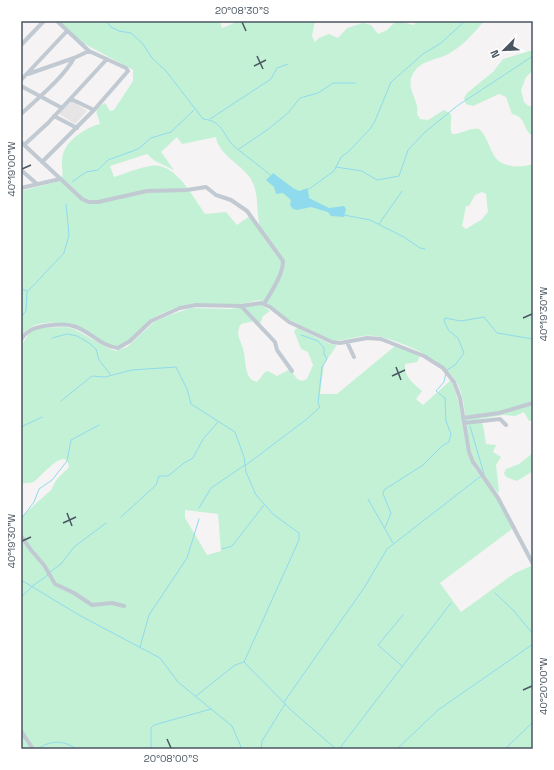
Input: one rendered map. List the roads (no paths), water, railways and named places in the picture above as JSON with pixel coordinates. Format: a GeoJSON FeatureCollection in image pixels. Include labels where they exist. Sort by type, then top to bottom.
{"type":"FeatureCollection","features":[{"type":"Feature","properties":{"kind":"street"},"geometry":{"type":"LineString","coordinates":[[21,45],[44,21]]}},
{"type":"Feature","properties":{"kind":"street"},"geometry":{"type":"LineString","coordinates":[[42,162],[77,128],[128,71],[127,68],[89,50],[57,21]]}},
{"type":"Feature","properties":{"kind":"street"},"geometry":{"type":"LineString","coordinates":[[21,80],[67,30]]}},
{"type":"Feature","properties":{"kind":"street"},"geometry":{"type":"LineString","coordinates":[[28,74],[74,58],[89,50]]}},
{"type":"Feature","properties":{"kind":"street"},"geometry":{"type":"LineString","coordinates":[[21,114],[40,97],[74,58]]}},
{"type":"Feature","properties":{"kind":"street"},"geometry":{"type":"LineString","coordinates":[[107,59],[71,99],[22,144],[82,199],[89,202],[98,202],[154,190],[188,190],[206,187],[219,196],[231,200],[241,206],[251,216],[283,261],[283,266],[276,282],[264,304]]}},
{"type":"Feature","properties":{"kind":"street"},"geometry":{"type":"LineString","coordinates":[[21,86],[62,108]]}},
{"type":"Feature","properties":{"kind":"street"},"geometry":{"type":"LineString","coordinates":[[71,99],[94,110]]}},
{"type":"Feature","properties":{"kind":"street"},"geometry":{"type":"LineString","coordinates":[[54,116],[77,128]]}},
{"type":"Feature","properties":{"kind":"street"},"geometry":{"type":"LineString","coordinates":[[21,170],[37,184]]}},
{"type":"Feature","properties":{"kind":"street"},"geometry":{"type":"LineString","coordinates":[[21,188],[60,179]]}},
{"type":"Feature","properties":{"kind":"street"},"geometry":{"type":"LineString","coordinates":[[21,340],[26,332],[33,328],[68,325],[77,327],[110,346],[118,348],[130,341],[151,321],[180,308],[196,305],[241,306],[257,303],[264,304],[289,322],[332,342],[347,342],[367,338],[381,339],[411,350],[443,368],[454,382],[463,418],[469,452],[473,462],[498,498],[533,564]]}},
{"type":"Feature","properties":{"kind":"street"},"geometry":{"type":"LineString","coordinates":[[241,306],[275,342],[277,350],[292,371]]}},
{"type":"Feature","properties":{"kind":"street"},"geometry":{"type":"LineString","coordinates":[[347,342],[354,357]]}},
{"type":"Feature","properties":{"kind":"street"},"geometry":{"type":"LineString","coordinates":[[463,418],[499,413],[533,403]]}},
{"type":"Feature","properties":{"kind":"street"},"geometry":{"type":"LineString","coordinates":[[464,423],[500,419],[506,425]]}},
{"type":"Feature","properties":{"kind":"street"},"geometry":{"type":"LineString","coordinates":[[21,536],[44,565],[55,584],[74,593],[92,605],[112,603],[124,606]]}},
{"type":"Feature","properties":{"kind":"street"},"geometry":{"type":"LineString","coordinates":[[21,731],[33,749]]}},
{"type":"Feature","properties":{"kind":"water"},"geometry":{"type":"Polygon","coordinates":[[[273,173],[299,191],[308,188],[309,198],[329,208],[344,206],[346,209],[344,217],[331,216],[328,212],[311,207],[297,210],[293,209],[290,205],[291,200],[283,193],[276,194],[274,187],[266,180],[273,173]]]}},
{"type":"Feature","properties":{"kind":"waterway"},"geometry":{"type":"LineString","coordinates":[[106,21],[111,27],[119,31],[131,33],[143,44],[152,58],[166,71],[203,119],[210,120],[219,126],[235,147],[270,175]]}},
{"type":"Feature","properties":{"kind":"waterway"},"geometry":{"type":"LineString","coordinates":[[309,189],[334,171],[341,157],[348,152],[370,129],[375,121],[391,82],[423,54],[441,43],[465,21]]}},
{"type":"Feature","properties":{"kind":"waterway"},"geometry":{"type":"LineString","coordinates":[[336,167],[362,171],[377,180],[399,176],[408,150],[424,133],[457,106],[533,56]]}},
{"type":"Feature","properties":{"kind":"waterway"},"geometry":{"type":"LineString","coordinates":[[210,119],[271,79],[277,68],[288,64]]}},
{"type":"Feature","properties":{"kind":"waterway"},"geometry":{"type":"LineString","coordinates":[[239,149],[287,114],[300,98],[318,93],[333,83],[356,83]]}},
{"type":"Feature","properties":{"kind":"waterway"},"geometry":{"type":"LineString","coordinates":[[72,182],[86,172],[98,170],[108,160],[138,149],[151,138],[171,132],[194,110]]}},
{"type":"Feature","properties":{"kind":"waterway"},"geometry":{"type":"LineString","coordinates":[[379,224],[402,191]]}},
{"type":"Feature","properties":{"kind":"waterway"},"geometry":{"type":"LineString","coordinates":[[21,317],[26,311],[27,292],[64,253],[69,235],[66,204]]}},
{"type":"Feature","properties":{"kind":"waterway"},"geometry":{"type":"LineString","coordinates":[[344,215],[370,220],[404,237],[420,248],[425,249]]}},
{"type":"Feature","properties":{"kind":"waterway"},"geometry":{"type":"LineString","coordinates":[[21,289],[27,291]]}},
{"type":"Feature","properties":{"kind":"waterway"},"geometry":{"type":"LineString","coordinates":[[447,370],[455,365],[464,353],[458,338],[449,331],[444,321],[445,318],[461,321],[484,317],[497,333],[533,339]]}},
{"type":"Feature","properties":{"kind":"waterway"},"geometry":{"type":"LineString","coordinates":[[52,338],[67,334],[77,336],[89,343],[96,349],[99,360],[110,374]]}},
{"type":"Feature","properties":{"kind":"waterway"},"geometry":{"type":"LineString","coordinates":[[246,465],[307,419],[320,407],[318,403],[322,367],[327,359],[324,354],[324,348],[318,341],[301,335]]}},
{"type":"Feature","properties":{"kind":"waterway"},"geometry":{"type":"LineString","coordinates":[[61,401],[92,376],[105,377],[132,370],[176,367],[187,389],[191,404],[235,432],[244,457],[246,472],[256,495],[274,515],[299,533],[299,540],[244,662],[235,665],[196,696]]}},
{"type":"Feature","properties":{"kind":"waterway"},"geometry":{"type":"LineString","coordinates":[[385,528],[391,513],[383,494],[384,490],[423,465],[442,446],[449,442],[451,434],[446,421],[445,398],[436,391],[444,382],[446,373]]}},
{"type":"Feature","properties":{"kind":"waterway"},"geometry":{"type":"LineString","coordinates":[[21,427],[42,417]]}},
{"type":"Feature","properties":{"kind":"waterway"},"geometry":{"type":"LineString","coordinates":[[121,517],[156,485],[159,476],[168,476],[184,463],[193,458],[203,439],[218,422]]}},
{"type":"Feature","properties":{"kind":"waterway"},"geometry":{"type":"LineString","coordinates":[[21,519],[34,502],[39,489],[52,480],[67,461],[71,440],[99,425]]}},
{"type":"Feature","properties":{"kind":"waterway"},"geometry":{"type":"LineString","coordinates":[[470,426],[484,474]]}},
{"type":"Feature","properties":{"kind":"waterway"},"geometry":{"type":"LineString","coordinates":[[199,508],[211,488],[245,465]]}},
{"type":"Feature","properties":{"kind":"waterway"},"geometry":{"type":"LineString","coordinates":[[284,702],[364,588],[387,549],[481,476]]}},
{"type":"Feature","properties":{"kind":"waterway"},"geometry":{"type":"LineString","coordinates":[[368,499],[393,543]]}},
{"type":"Feature","properties":{"kind":"waterway"},"geometry":{"type":"LineString","coordinates":[[222,549],[232,546],[264,505]]}},
{"type":"Feature","properties":{"kind":"waterway"},"geometry":{"type":"LineString","coordinates":[[140,647],[149,615],[187,558],[199,519]]}},
{"type":"Feature","properties":{"kind":"waterway"},"geometry":{"type":"LineString","coordinates":[[50,572],[61,564],[74,547],[106,523]]}},
{"type":"Feature","properties":{"kind":"waterway"},"geometry":{"type":"LineString","coordinates":[[31,587],[48,575]]}},
{"type":"Feature","properties":{"kind":"waterway"},"geometry":{"type":"LineString","coordinates":[[21,580],[79,615],[160,658],[178,682],[232,726],[242,749]]}},
{"type":"Feature","properties":{"kind":"waterway"},"geometry":{"type":"LineString","coordinates":[[21,597],[31,588]]}},
{"type":"Feature","properties":{"kind":"waterway"},"geometry":{"type":"LineString","coordinates":[[495,593],[513,610],[533,634]]}},
{"type":"Feature","properties":{"kind":"waterway"},"geometry":{"type":"LineString","coordinates":[[339,749],[451,603]]}},
{"type":"Feature","properties":{"kind":"waterway"},"geometry":{"type":"LineString","coordinates":[[402,666],[378,645],[403,615]]}},
{"type":"Feature","properties":{"kind":"waterway"},"geometry":{"type":"LineString","coordinates":[[397,749],[438,710],[533,644]]}},
{"type":"Feature","properties":{"kind":"waterway"},"geometry":{"type":"LineString","coordinates":[[244,662],[292,711],[336,749]]}},
{"type":"Feature","properties":{"kind":"waterway"},"geometry":{"type":"LineString","coordinates":[[261,749],[262,741],[285,704]]}},
{"type":"Feature","properties":{"kind":"waterway"},"geometry":{"type":"LineString","coordinates":[[151,749],[151,728],[154,725],[211,709]]}},
{"type":"Feature","properties":{"kind":"waterway"},"geometry":{"type":"LineString","coordinates":[[505,749],[533,722]]}},
{"type":"Feature","properties":{"kind":"waterway"},"geometry":{"type":"LineString","coordinates":[[38,749],[47,744],[57,742],[67,744],[76,749]]}}]}
